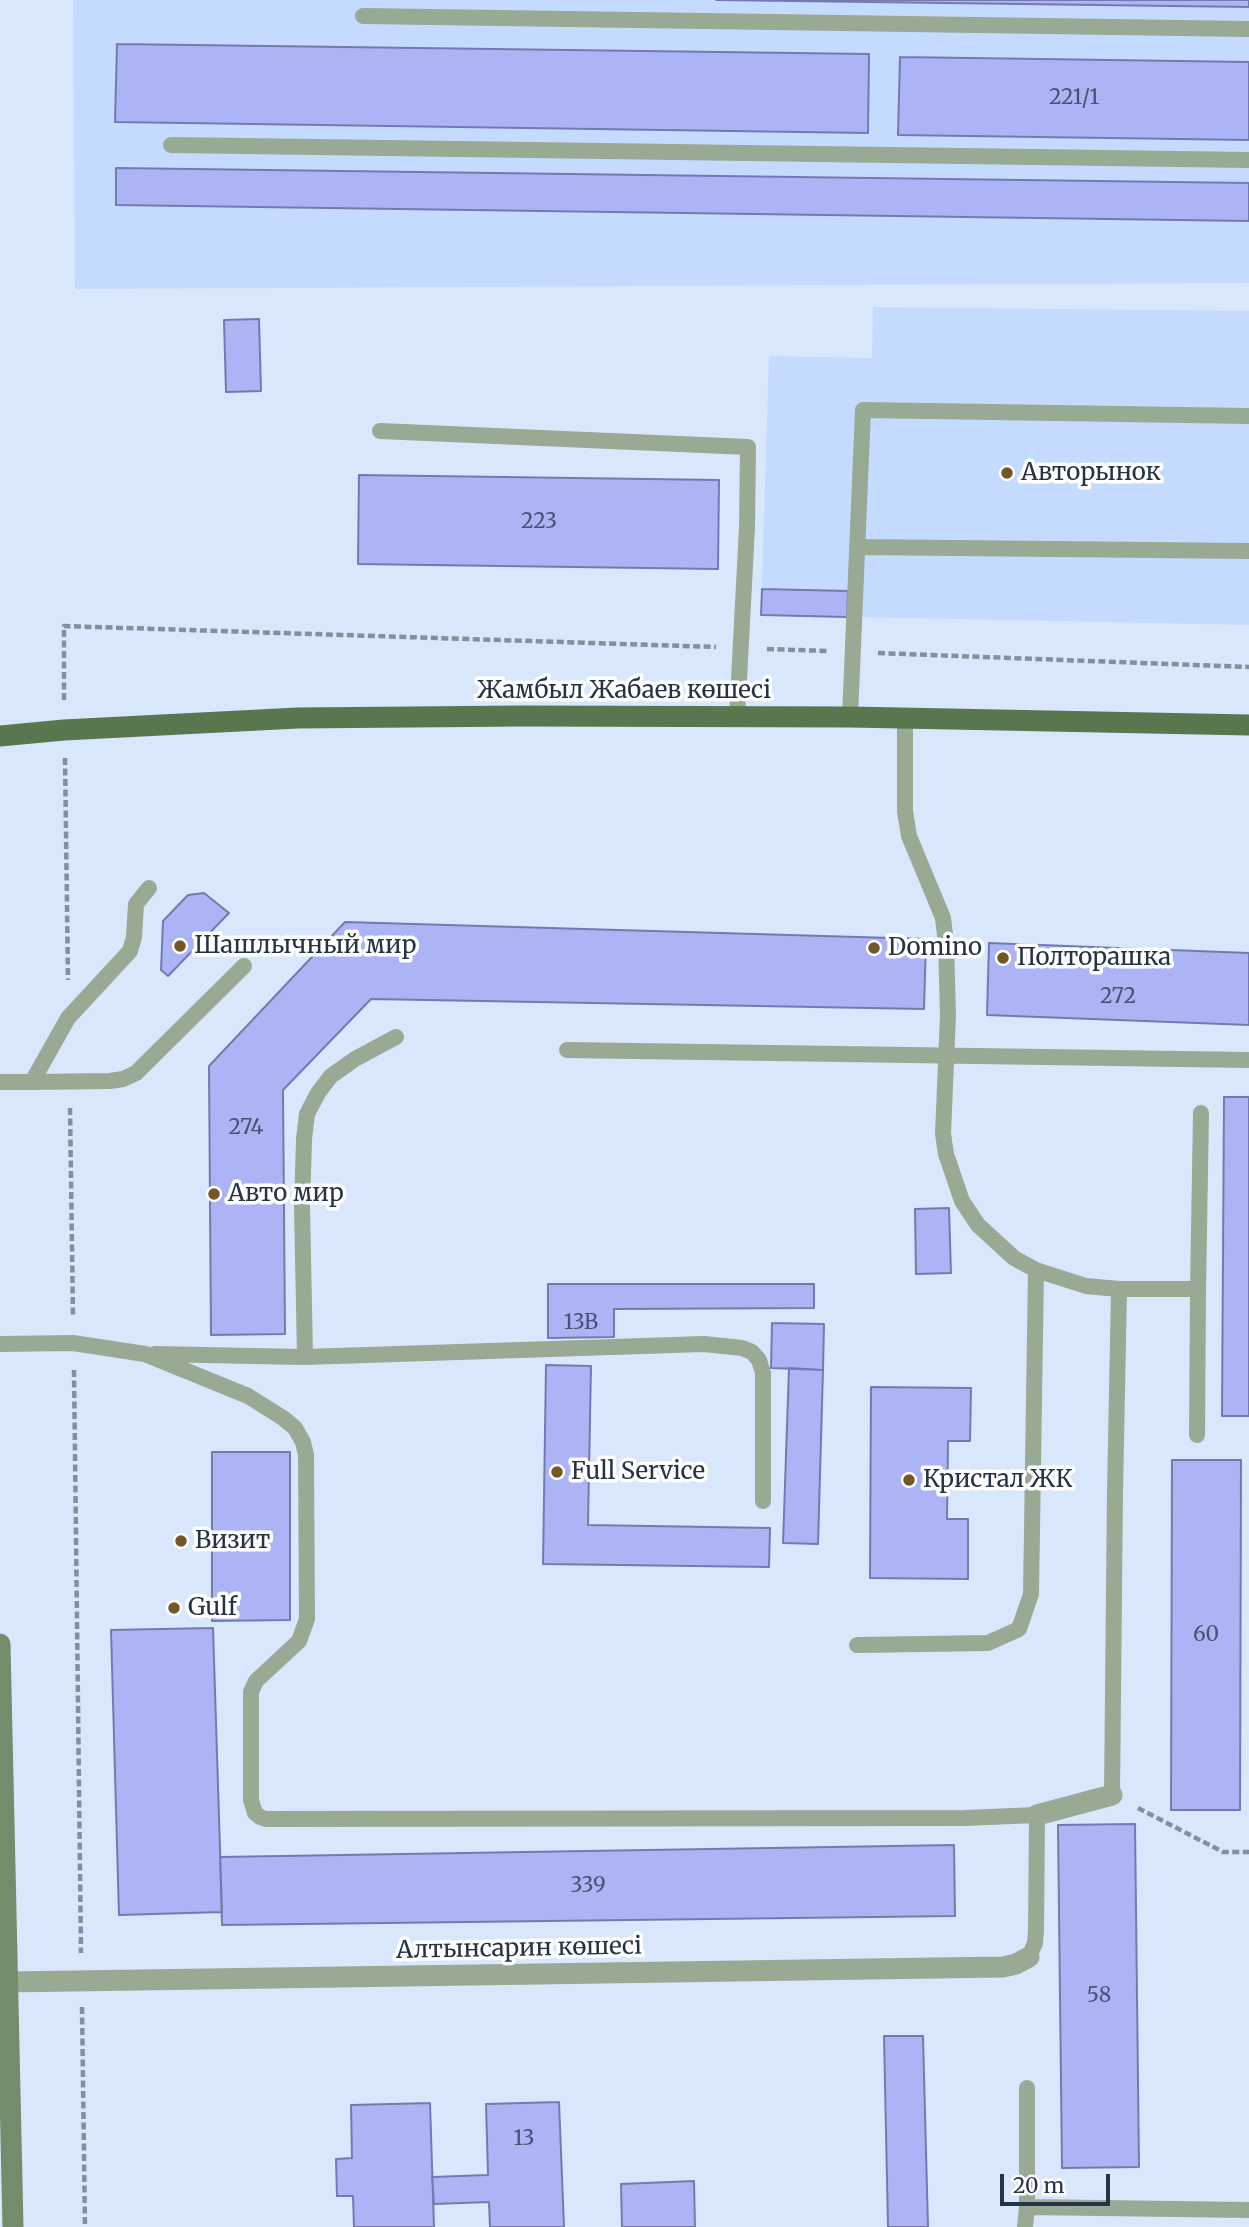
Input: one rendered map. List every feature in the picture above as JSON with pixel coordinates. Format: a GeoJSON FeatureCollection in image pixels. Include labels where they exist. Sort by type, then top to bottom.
{"type":"FeatureCollection","features":[{"type":"Feature","properties":{"kind":"main road","name":"Жамбыл Жабаев көшесі"},"geometry":{"type":"LineString","coordinates":[[0,736],[64,730],[298,718],[850,717],[1249,724]]}},
{"type":"Feature","properties":{"kind":"main road"},"geometry":{"type":"LineString","coordinates":[[0,1644],[13,2227]]}},
{"type":"Feature","properties":{"kind":"street"},"geometry":{"type":"LineString","coordinates":[[1037,1815],[1112,1795]]}},
{"type":"Feature","properties":{"kind":"street","name":"Алтынсарин көшесі"},"geometry":{"type":"LineString","coordinates":[[7,1982],[1003,1967],[1016,1964],[1029,1956]]}},
{"type":"Feature","properties":{"kind":"lane"},"geometry":{"type":"LineString","coordinates":[[363,16],[1249,29]]}},
{"type":"Feature","properties":{"kind":"lane"},"geometry":{"type":"LineString","coordinates":[[171,145],[1249,160]]}},
{"type":"Feature","properties":{"kind":"lane"},"geometry":{"type":"LineString","coordinates":[[850,717],[863,410],[1249,416]]}},
{"type":"Feature","properties":{"kind":"lane"},"geometry":{"type":"LineString","coordinates":[[380,430],[748,447],[747,528],[737,717]]}},
{"type":"Feature","properties":{"kind":"lane"},"geometry":{"type":"LineString","coordinates":[[858,547],[1249,551]]}},
{"type":"Feature","properties":{"kind":"lane"},"geometry":{"type":"LineString","coordinates":[[905,719],[905,811],[909,836],[943,918],[946,943],[947,1057],[943,1134],[946,1154],[962,1201],[978,1224],[1014,1258],[1036,1270],[1086,1286],[1119,1289],[1198,1289]]}},
{"type":"Feature","properties":{"kind":"lane"},"geometry":{"type":"LineString","coordinates":[[32,1082],[68,1018],[130,951],[136,904],[149,888]]}},
{"type":"Feature","properties":{"kind":"lane"},"geometry":{"type":"LineString","coordinates":[[0,1082],[110,1081],[136,1073],[244,966]]}},
{"type":"Feature","properties":{"kind":"lane"},"geometry":{"type":"LineString","coordinates":[[305,1357],[302,1180],[307,1114],[331,1076],[355,1059],[396,1037]]}},
{"type":"Feature","properties":{"kind":"lane"},"geometry":{"type":"LineString","coordinates":[[567,1050],[1249,1060]]}},
{"type":"Feature","properties":{"kind":"lane"},"geometry":{"type":"LineString","coordinates":[[1197,1436],[1201,1113]]}},
{"type":"Feature","properties":{"kind":"lane"},"geometry":{"type":"LineString","coordinates":[[857,1645],[988,1643],[1019,1629],[1031,1594],[1036,1270]]}},
{"type":"Feature","properties":{"kind":"lane"},"geometry":{"type":"LineString","coordinates":[[1112,1795],[1119,1289]]}},
{"type":"Feature","properties":{"kind":"lane"},"geometry":{"type":"LineString","coordinates":[[0,1344],[73,1343],[145,1354],[305,1357],[704,1344],[741,1348],[752,1352],[759,1360],[763,1373],[763,1501]]}},
{"type":"Feature","properties":{"kind":"lane"},"geometry":{"type":"LineString","coordinates":[[145,1354],[227,1386],[267,1406],[295,1428],[303,1441],[306,1455],[307,1619],[299,1642],[256,1681],[251,1692],[251,1800],[255,1813],[260,1817],[909,1818],[1037,1815],[1036,1930],[1035,1943],[1029,1956]]}},
{"type":"Feature","properties":{"kind":"lane"},"geometry":{"type":"LineString","coordinates":[[1025,2227],[1027,2088]]}},
{"type":"Feature","properties":{"kind":"lane"},"geometry":{"type":"LineString","coordinates":[[1027,2207],[1249,2210]]}},
{"type":"Feature","properties":{"kind":"path"},"geometry":{"type":"LineString","coordinates":[[68,1018],[64,626],[1249,667]]}},
{"type":"Feature","properties":{"kind":"path"},"geometry":{"type":"LineString","coordinates":[[70,1082],[85,2227]]}},
{"type":"Feature","properties":{"kind":"path"},"geometry":{"type":"LineString","coordinates":[[1112,1795],[1223,1852],[1249,1852]]}},
{"type":"Feature","properties":{"kind":"shaded area"},"geometry":{"type":"Polygon","coordinates":[[[73,0],[1249,0],[1249,283],[75,289],[73,0]]]}},
{"type":"Feature","properties":{"kind":"shaded area","name":"Авторынок"},"geometry":{"type":"Polygon","coordinates":[[[873,307],[1249,311],[1249,625],[761,615],[769,356],[872,358],[873,307]]]}},
{"type":"Feature","properties":{"kind":"building"},"geometry":{"type":"Polygon","coordinates":[[[716,0],[1249,0],[1249,7],[716,0]]]}},
{"type":"Feature","properties":{"kind":"building"},"geometry":{"type":"Polygon","coordinates":[[[117,44],[869,54],[868,133],[115,122],[117,44]]]}},
{"type":"Feature","properties":{"kind":"building"},"geometry":{"type":"Polygon","coordinates":[[[900,57],[1249,62],[1249,140],[898,135],[900,57]]]}},
{"type":"Feature","properties":{"kind":"building"},"geometry":{"type":"Polygon","coordinates":[[[116,168],[1249,183],[1249,221],[116,205],[116,168]]]}},
{"type":"Feature","properties":{"kind":"building"},"geometry":{"type":"Polygon","coordinates":[[[259,319],[261,391],[226,392],[224,320],[259,319]]]}},
{"type":"Feature","properties":{"kind":"building"},"geometry":{"type":"Polygon","coordinates":[[[359,475],[719,480],[718,569],[358,564],[359,475]]]}},
{"type":"Feature","properties":{"kind":"building"},"geometry":{"type":"Polygon","coordinates":[[[762,589],[848,591],[847,617],[761,615],[762,589]]]}},
{"type":"Feature","properties":{"kind":"building","name":"Шашлычный мир"},"geometry":{"type":"Polygon","coordinates":[[[204,893],[229,913],[168,976],[161,970],[163,921],[188,895],[204,893]]]}},
{"type":"Feature","properties":{"kind":"building"},"geometry":{"type":"Polygon","coordinates":[[[345,922],[926,939],[924,1009],[371,999],[283,1090],[285,1334],[211,1335],[209,1066],[345,922]]]}},
{"type":"Feature","properties":{"kind":"building"},"geometry":{"type":"Polygon","coordinates":[[[989,943],[1249,953],[1249,1025],[987,1015],[989,943]]]}},
{"type":"Feature","properties":{"kind":"building"},"geometry":{"type":"Polygon","coordinates":[[[1224,1097],[1249,1097],[1249,1416],[1222,1416],[1224,1097]]]}},
{"type":"Feature","properties":{"kind":"building"},"geometry":{"type":"Polygon","coordinates":[[[949,1208],[951,1273],[916,1274],[915,1209],[949,1208]]]}},
{"type":"Feature","properties":{"kind":"building"},"geometry":{"type":"Polygon","coordinates":[[[548,1284],[814,1284],[814,1308],[614,1309],[614,1337],[548,1338],[548,1284]]]}},
{"type":"Feature","properties":{"kind":"building"},"geometry":{"type":"Polygon","coordinates":[[[772,1323],[824,1324],[823,1370],[771,1368],[772,1323]]]}},
{"type":"Feature","properties":{"kind":"building"},"geometry":{"type":"Polygon","coordinates":[[[546,1365],[591,1366],[588,1525],[770,1528],[769,1567],[543,1564],[546,1365]]]}},
{"type":"Feature","properties":{"kind":"building"},"geometry":{"type":"Polygon","coordinates":[[[789,1368],[823,1370],[818,1544],[783,1543],[789,1368]]]}},
{"type":"Feature","properties":{"kind":"building","name":"Кристал ЖК"},"geometry":{"type":"Polygon","coordinates":[[[871,1387],[971,1388],[970,1441],[948,1441],[947,1519],[968,1519],[968,1579],[870,1578],[871,1387]]]}},
{"type":"Feature","properties":{"kind":"building"},"geometry":{"type":"Polygon","coordinates":[[[212,1452],[290,1452],[290,1620],[212,1621],[212,1452]]]}},
{"type":"Feature","properties":{"kind":"building"},"geometry":{"type":"Polygon","coordinates":[[[1172,1460],[1241,1460],[1240,1810],[1171,1810],[1172,1460]]]}},
{"type":"Feature","properties":{"kind":"building"},"geometry":{"type":"Polygon","coordinates":[[[213,1628],[222,1912],[119,1915],[111,1630],[213,1628]]]}},
{"type":"Feature","properties":{"kind":"building"},"geometry":{"type":"Polygon","coordinates":[[[1135,1824],[1139,2167],[1062,2168],[1058,1825],[1135,1824]]]}},
{"type":"Feature","properties":{"kind":"building"},"geometry":{"type":"Polygon","coordinates":[[[954,1845],[955,1916],[222,1925],[220,1857],[954,1845]]]}},
{"type":"Feature","properties":{"kind":"building"},"geometry":{"type":"Polygon","coordinates":[[[884,2036],[923,2036],[928,2227],[888,2227],[884,2036]]]}},
{"type":"Feature","properties":{"kind":"building"},"geometry":{"type":"Polygon","coordinates":[[[559,2102],[564,2227],[490,2227],[489,2202],[434,2204],[432,2177],[488,2175],[486,2104],[559,2102]]]}},
{"type":"Feature","properties":{"kind":"building"},"geometry":{"type":"Polygon","coordinates":[[[430,2103],[434,2227],[354,2227],[353,2196],[337,2196],[336,2159],[352,2158],[351,2105],[430,2103]]]}},
{"type":"Feature","properties":{"kind":"building"},"geometry":{"type":"Polygon","coordinates":[[[694,2181],[695,2227],[622,2227],[621,2184],[694,2181]]]}},
{"type":"Feature","properties":{"kind":"place","name":"Авторынок"},"geometry":{"type":"Point","coordinates":[1007,473]}},
{"type":"Feature","properties":{"kind":"place","name":"Шашлычный мир"},"geometry":{"type":"Point","coordinates":[180,946]}},
{"type":"Feature","properties":{"kind":"place","name":"Domino"},"geometry":{"type":"Point","coordinates":[874,948]}},
{"type":"Feature","properties":{"kind":"place","name":"Полторашка"},"geometry":{"type":"Point","coordinates":[1003,958]}},
{"type":"Feature","properties":{"kind":"place","name":"Авто мир"},"geometry":{"type":"Point","coordinates":[214,1194]}},
{"type":"Feature","properties":{"kind":"place","name":"Full Service"},"geometry":{"type":"Point","coordinates":[557,1472]}},
{"type":"Feature","properties":{"kind":"place","name":"Кристал ЖК"},"geometry":{"type":"Point","coordinates":[909,1480]}},
{"type":"Feature","properties":{"kind":"place","name":"Визит"},"geometry":{"type":"Point","coordinates":[181,1541]}},
{"type":"Feature","properties":{"kind":"place","name":"Gulf"},"geometry":{"type":"Point","coordinates":[174,1608]}}]}
